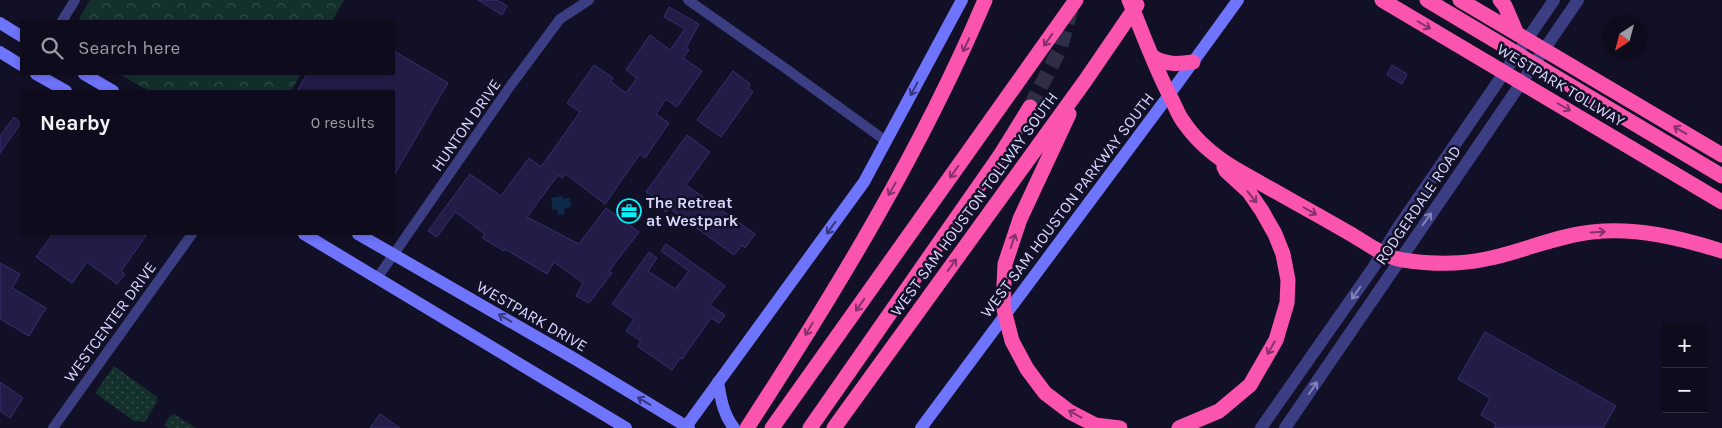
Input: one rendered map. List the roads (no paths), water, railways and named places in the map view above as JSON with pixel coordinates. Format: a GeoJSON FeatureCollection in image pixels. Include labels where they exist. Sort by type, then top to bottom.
{"type":"FeatureCollection","features":[{"type":"Feature","properties":{"kind":"highway"},"geometry":{"type":"LineString","coordinates":[[746,428],[791,359],[919,142],[941,99],[985,0]]}},
{"type":"Feature","properties":{"kind":"highway","name":"WEST SAM HOUSTON TOLLWAY SOUTH"},"geometry":{"type":"LineString","coordinates":[[772,428],[1076,0]]}},
{"type":"Feature","properties":{"kind":"highway"},"geometry":{"type":"LineString","coordinates":[[1129,0],[1169,95],[1184,124],[1222,161],[1400,260],[1428,263],[1486,259],[1550,240],[1592,232],[1632,231],[1656,234],[1687,240],[1722,251]]}},
{"type":"Feature","properties":{"kind":"highway","name":"WEST SAM HOUSTON TOLLWAY SOUTH"},"geometry":{"type":"LineString","coordinates":[[834,428],[1085,81],[1140,0]]}},
{"type":"Feature","properties":{"kind":"highway","name":"WESTPARK TOLLWAY"},"geometry":{"type":"LineString","coordinates":[[1382,0],[1722,202]]}},
{"type":"Feature","properties":{"kind":"highway","name":"WESTPARK TOLLWAY"},"geometry":{"type":"LineString","coordinates":[[1427,0],[1722,176]]}},
{"type":"Feature","properties":{"kind":"highway"},"geometry":{"type":"LineString","coordinates":[[1460,0],[1722,155]]}},
{"type":"Feature","properties":{"kind":"highway"},"geometry":{"type":"LineString","coordinates":[[1500,0],[1505,6],[1517,34]]}},
{"type":"Feature","properties":{"kind":"highway"},"geometry":{"type":"LineString","coordinates":[[1157,63],[1193,62]]}},
{"type":"Feature","properties":{"kind":"highway"},"geometry":{"type":"LineString","coordinates":[[1085,81],[1020,219],[1005,264],[1003,306],[1012,341],[1027,369],[1045,394],[1070,412],[1095,425],[1120,428]]}},
{"type":"Feature","properties":{"kind":"highway"},"geometry":{"type":"LineString","coordinates":[[810,428],[1001,154],[1030,106]]}},
{"type":"Feature","properties":{"kind":"highway"},"geometry":{"type":"LineString","coordinates":[[1179,428],[1219,411],[1250,385],[1276,340],[1287,303],[1288,280],[1283,254],[1275,234],[1262,210],[1249,192],[1226,172],[1222,161]]}},
{"type":"Feature","properties":{"kind":"main road"},"geometry":{"type":"LineString","coordinates":[[687,427],[864,182],[962,0]]}},
{"type":"Feature","properties":{"kind":"main road","name":"WEST SAM HOUSTON PARKWAY SOUTH"},"geometry":{"type":"LineString","coordinates":[[921,428],[1238,0]]}},
{"type":"Feature","properties":{"kind":"main road"},"geometry":{"type":"LineString","coordinates":[[0,23],[20,35]]}},
{"type":"Feature","properties":{"kind":"main road"},"geometry":{"type":"LineString","coordinates":[[0,52],[20,64]]}},
{"type":"Feature","properties":{"kind":"main road"},"geometry":{"type":"LineString","coordinates":[[38,75],[64,90]]}},
{"type":"Feature","properties":{"kind":"main road"},"geometry":{"type":"LineString","coordinates":[[86,75],[111,90]]}},
{"type":"Feature","properties":{"kind":"main road"},"geometry":{"type":"LineString","coordinates":[[306,235],[626,428]]}},
{"type":"Feature","properties":{"kind":"main road","name":"WESTPARK DRIVE"},"geometry":{"type":"LineString","coordinates":[[360,235],[575,359],[687,427]]}},
{"type":"Feature","properties":{"kind":"main road"},"geometry":{"type":"LineString","coordinates":[[718,382],[722,406],[728,421],[734,428]]}},
{"type":"Feature","properties":{"kind":"street"},"geometry":{"type":"LineString","coordinates":[[63,20],[75,0]]}},
{"type":"Feature","properties":{"kind":"street","name":"HUNTON DRIVE"},"geometry":{"type":"LineString","coordinates":[[378,277],[511,85],[560,19],[589,0]]}},
{"type":"Feature","properties":{"kind":"street"},"geometry":{"type":"LineString","coordinates":[[688,0],[886,141]]}},
{"type":"Feature","properties":{"kind":"street","name":"RODGERDALE ROAD"},"geometry":{"type":"LineString","coordinates":[[1261,428],[1554,0]]}},
{"type":"Feature","properties":{"kind":"street","name":"RODGERDALE ROAD"},"geometry":{"type":"LineString","coordinates":[[1289,423],[1577,2]]}},
{"type":"Feature","properties":{"kind":"street","name":"WESTCENTER DRIVE"},"geometry":{"type":"LineString","coordinates":[[53,428],[191,235]]}},
{"type":"Feature","properties":{"kind":"street"},"geometry":{"type":"LineString","coordinates":[[1277,406],[1289,423]]}},
{"type":"Feature","properties":{"kind":"water"},"geometry":{"type":"Polygon","coordinates":[[[562,196],[563,199],[570,198],[571,207],[564,208],[565,214],[558,215],[557,209],[553,210],[551,198],[562,196]]]}},
{"type":"Feature","properties":{"kind":"tunnel"},"geometry":{"type":"LineString","coordinates":[[1030,107],[1060,49],[1071,9]]}},
{"type":"Feature","properties":{"kind":"place","name":"The Retreat at Westpark"},"geometry":{"type":"Point","coordinates":[629,211]}}]}
